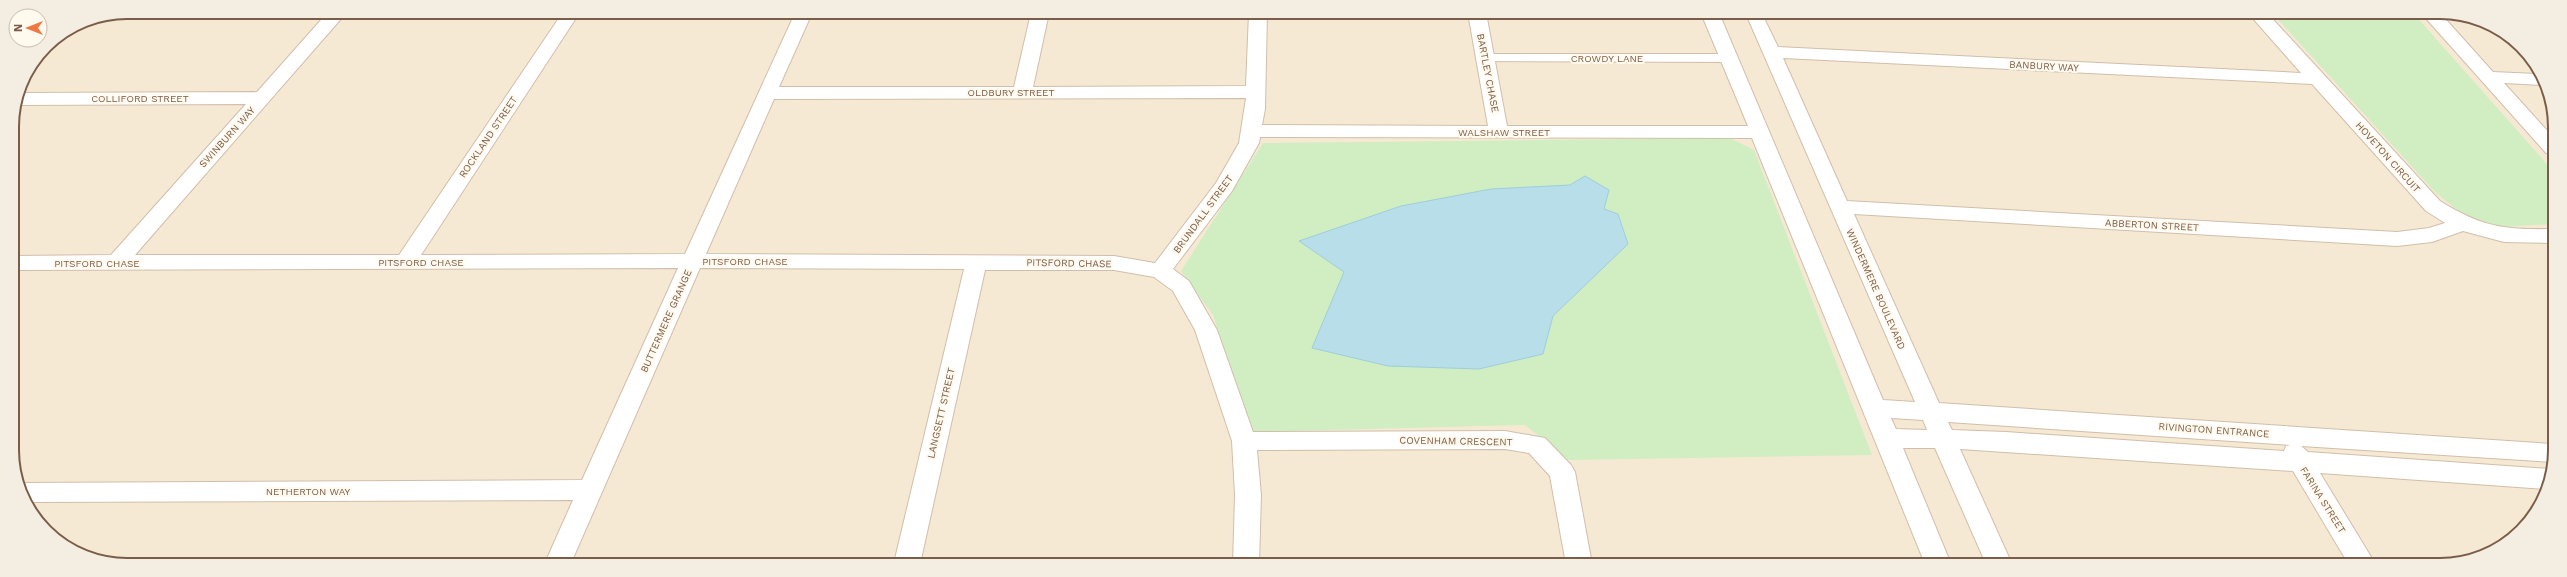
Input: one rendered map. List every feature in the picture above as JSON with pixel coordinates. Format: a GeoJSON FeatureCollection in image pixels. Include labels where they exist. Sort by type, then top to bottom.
{"type":"FeatureCollection","features":[{"type":"Feature","properties":{"kind":"street","name":"SWINBURN WAY"},"geometry":{"type":"LineString","coordinates":[[116,263],[332,19]]}},
{"type":"Feature","properties":{"kind":"street","name":"ROCKLAND STREET"},"geometry":{"type":"LineString","coordinates":[[404,262],[567,19]]}},
{"type":"Feature","properties":{"kind":"street","name":"BUTTERMERE GRANGE"},"geometry":{"type":"LineString","coordinates":[[560,558],[800,19]]}},
{"type":"Feature","properties":{"kind":"street"},"geometry":{"type":"LineString","coordinates":[[1022,92],[1039,19]]}},
{"type":"Feature","properties":{"kind":"street","name":"BRUNDALL STREET"},"geometry":{"type":"LineString","coordinates":[[1160,271],[1225,186],[1249,143],[1255,92],[1258,19]]}},
{"type":"Feature","properties":{"kind":"street","name":"BARTLEY CHASE"},"geometry":{"type":"LineString","coordinates":[[1478,19],[1499,132]]}},
{"type":"Feature","properties":{"kind":"street"},"geometry":{"type":"LineString","coordinates":[[1712,19],[1758,132],[1888,438],[1936,558]]}},
{"type":"Feature","properties":{"kind":"street","name":"WINDERMERE BOULEVARD"},"geometry":{"type":"LineString","coordinates":[[1756,19],[1996,558]]}},
{"type":"Feature","properties":{"kind":"street","name":"HOVETON CIRCUIT"},"geometry":{"type":"LineString","coordinates":[[2263,19],[2433,206],[2462,224],[2502,237],[2548,237]]}},
{"type":"Feature","properties":{"kind":"street"},"geometry":{"type":"LineString","coordinates":[[2436,19],[2548,143]]}},
{"type":"Feature","properties":{"kind":"street","name":"BANBURY WAY"},"geometry":{"type":"LineString","coordinates":[[1771,52],[2318,79]]}},
{"type":"Feature","properties":{"kind":"street"},"geometry":{"type":"LineString","coordinates":[[2488,77],[2537,80]]}},
{"type":"Feature","properties":{"kind":"street","name":"OLDBURY STREET"},"geometry":{"type":"LineString","coordinates":[[767,93],[1255,92]]}},
{"type":"Feature","properties":{"kind":"street","name":"COLLIFORD STREET"},"geometry":{"type":"LineString","coordinates":[[23,99],[262,98]]}},
{"type":"Feature","properties":{"kind":"street","name":"WALSHAW STREET"},"geometry":{"type":"LineString","coordinates":[[1251,131],[1758,132]]}},
{"type":"Feature","properties":{"kind":"street","name":"ABBERTON STREET"},"geometry":{"type":"LineString","coordinates":[[1840,207],[2397,239],[2432,235],[2462,224]]}},
{"type":"Feature","properties":{"kind":"street","name":"PITSFORD CHASE"},"geometry":{"type":"LineString","coordinates":[[19,263],[693,261],[1114,264],[1160,271],[1181,286],[1206,330],[1244,441],[1248,495],[1246,558]]}},
{"type":"Feature","properties":{"kind":"street","name":"LANGSETT STREET"},"geometry":{"type":"LineString","coordinates":[[908,558],[976,263]]}},
{"type":"Feature","properties":{"kind":"street","name":"RIVINGTON ENTRANCE"},"geometry":{"type":"LineString","coordinates":[[1875,408],[2548,453]]}},
{"type":"Feature","properties":{"kind":"street","name":"FARINA STREET"},"geometry":{"type":"LineString","coordinates":[[2283,435],[2359,558]]}},
{"type":"Feature","properties":{"kind":"street"},"geometry":{"type":"LineString","coordinates":[[1888,438],[2006,442],[2544,479]]}},
{"type":"Feature","properties":{"kind":"street","name":"COVENHAM CRESCENT"},"geometry":{"type":"LineString","coordinates":[[1244,441],[1505,440],[1536,445],[1562,472],[1578,558]]}},
{"type":"Feature","properties":{"kind":"street","name":"NETHERTON WAY"},"geometry":{"type":"LineString","coordinates":[[28,492],[591,490]]}},
{"type":"Feature","properties":{"kind":"lane","name":"CROWDY LANE"},"geometry":{"type":"LineString","coordinates":[[1485,58],[1728,58]]}},
{"type":"Feature","properties":{"kind":"shaded area"},"geometry":{"type":"Polygon","coordinates":[[[120,19],[2447,19],[2461,21],[2494,33],[2506,41],[2526,61],[2537,79],[2546,106],[2548,120],[2548,457],[2546,471],[2534,504],[2526,516],[2511,531],[2500,540],[2481,550],[2461,556],[2447,558],[120,558],[106,556],[73,544],[61,536],[41,516],[30,498],[21,471],[19,457],[19,120],[27,86],[37,67],[46,56],[67,37],[79,30],[106,21],[120,19]]]}},
{"type":"Feature","properties":{"kind":"green space"},"geometry":{"type":"Polygon","coordinates":[[[2278,19],[2418,19],[2548,165],[2548,224],[2500,227],[2462,214],[2435,192],[2278,19]]]}},
{"type":"Feature","properties":{"kind":"green space"},"geometry":{"type":"Polygon","coordinates":[[[1730,138],[1754,150],[1872,455],[1568,460],[1525,425],[1252,432],[1213,315],[1181,271],[1263,143],[1730,138]]]}},
{"type":"Feature","properties":{"kind":"water"},"geometry":{"type":"Polygon","coordinates":[[[1585,176],[1609,190],[1604,209],[1618,214],[1628,244],[1553,316],[1543,354],[1479,369],[1388,366],[1312,348],[1344,272],[1299,241],[1401,206],[1491,189],[1570,185],[1585,176]]]}}]}
